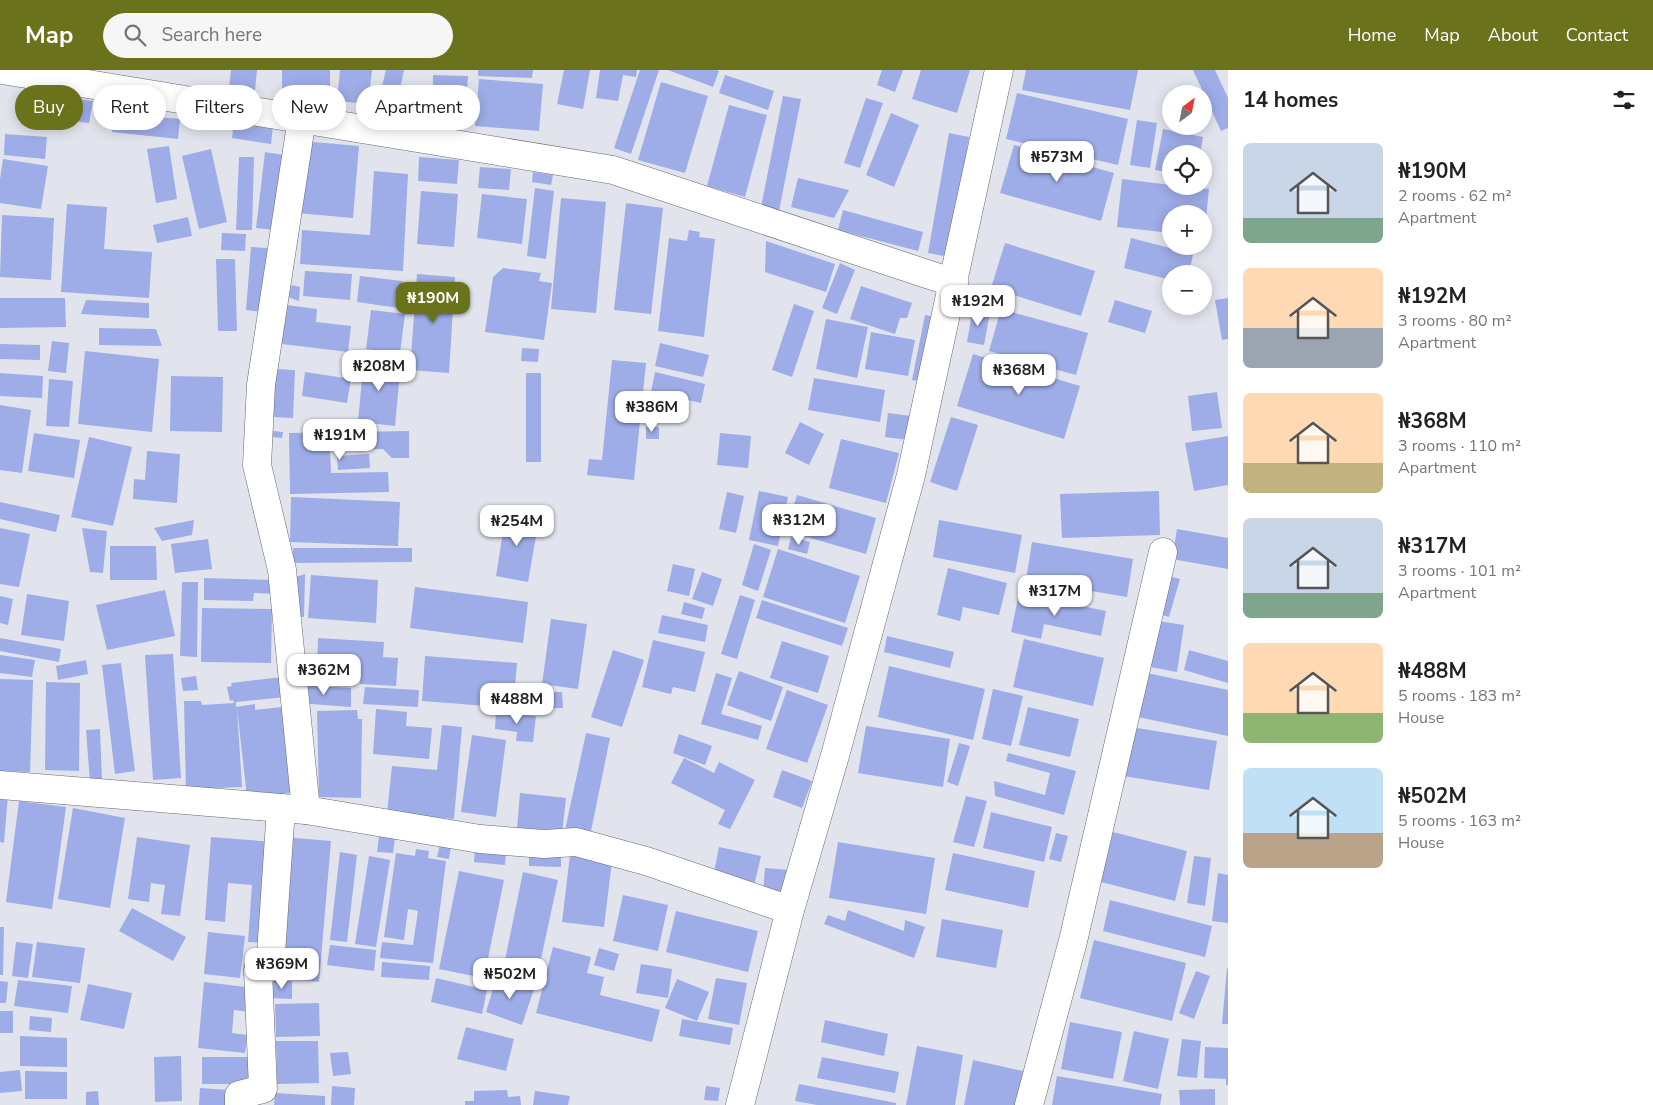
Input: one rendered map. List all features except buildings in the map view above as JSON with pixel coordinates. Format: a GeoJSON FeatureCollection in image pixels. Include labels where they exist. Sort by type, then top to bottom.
{"type":"FeatureCollection","features":[{"type":"Feature","properties":{"kind":"street"},"geometry":{"type":"LineString","coordinates":[[2,70],[272,113]]}},
{"type":"Feature","properties":{"kind":"street"},"geometry":{"type":"LineString","coordinates":[[740,1105],[790,910],[836,752],[908,485],[954,283],[999,70]]}},
{"type":"Feature","properties":{"kind":"street"},"geometry":{"type":"LineString","coordinates":[[346,125],[613,170],[954,283]]}},
{"type":"Feature","properties":{"kind":"street"},"geometry":{"type":"LineString","coordinates":[[239,1105],[239,1095],[263,1089],[258,970],[270,968],[293,809],[282,570],[257,465],[261,386],[300,130]]}},
{"type":"Feature","properties":{"kind":"street"},"geometry":{"type":"LineString","coordinates":[[1029,1105],[1074,942],[1163,552]]}},
{"type":"Feature","properties":{"kind":"street"},"geometry":{"type":"LineString","coordinates":[[0,785],[293,809],[480,839],[544,844],[576,842],[646,860],[790,910]]}}]}
